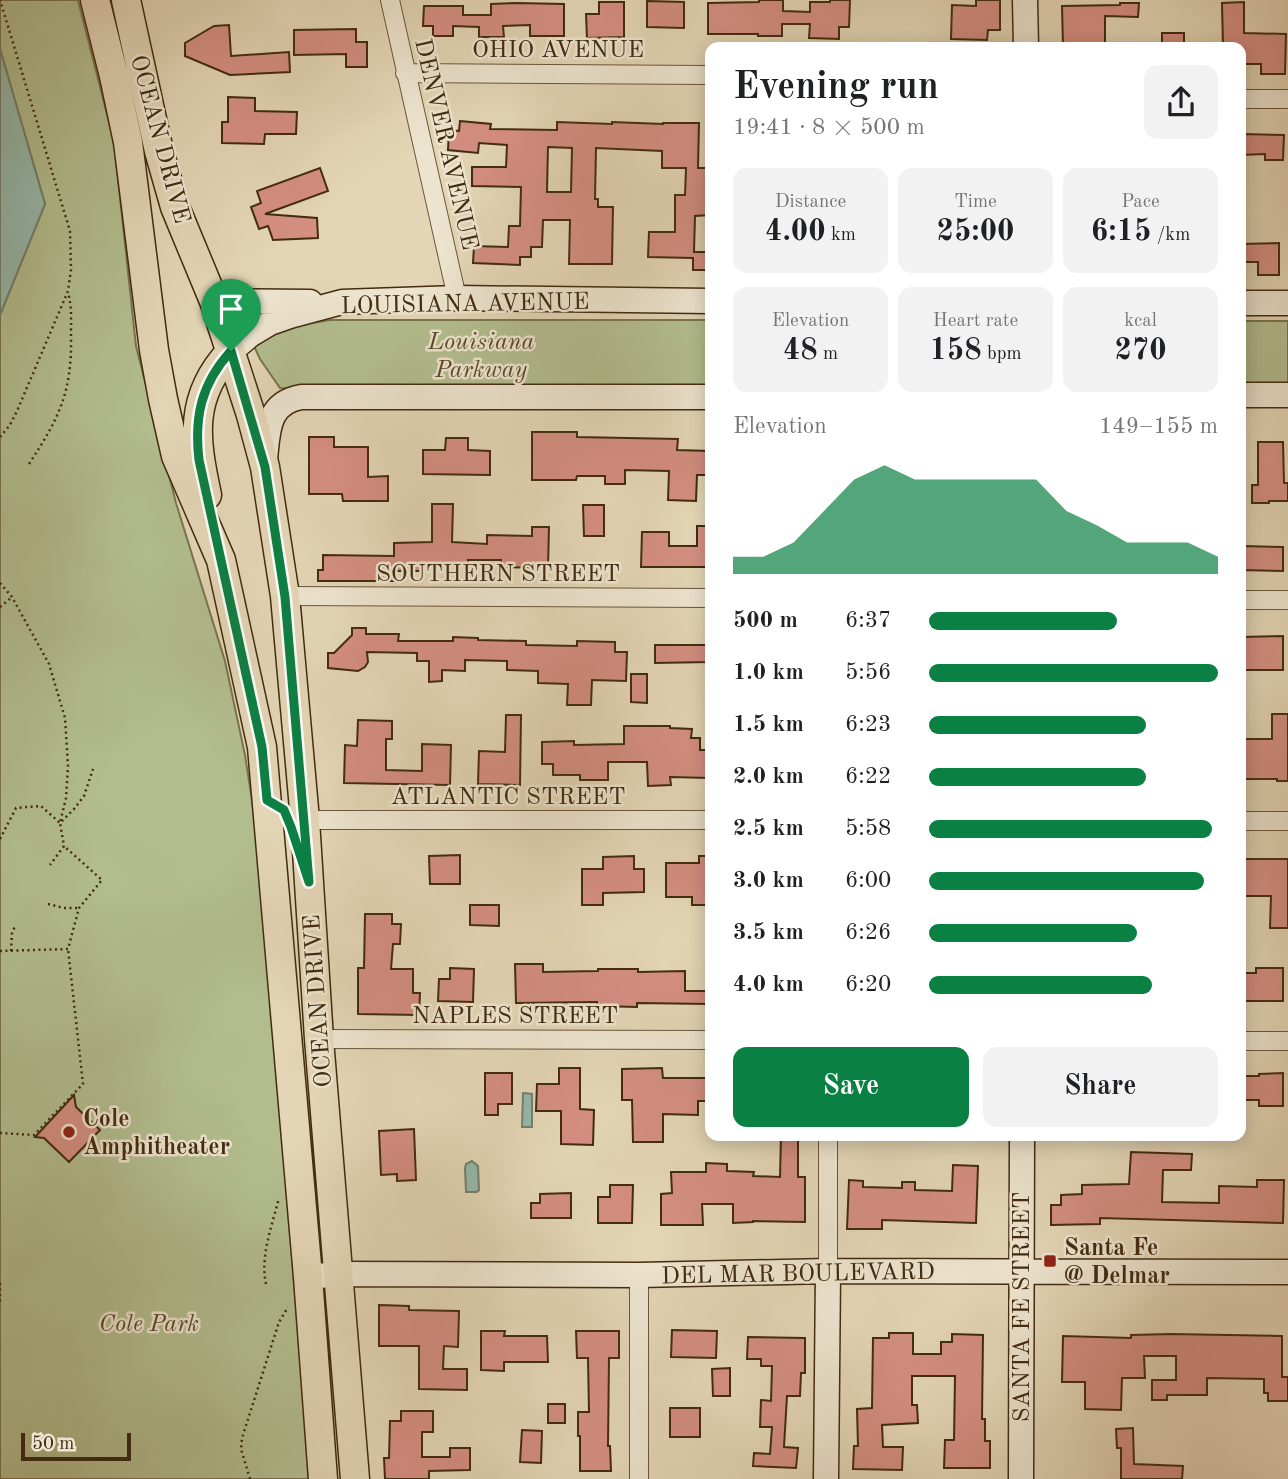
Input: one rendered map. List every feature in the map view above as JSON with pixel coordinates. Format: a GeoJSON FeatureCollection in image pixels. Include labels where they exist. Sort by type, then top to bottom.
{"type":"FeatureCollection","features":[{"type":"Feature","properties":{"kind":"main road","name":"OCEAN DRIVE"},"geometry":{"type":"LineString","coordinates":[[95,0],[128,142],[154,350],[163,399],[176,456],[221,560],[262,747],[323,1479]]}},
{"type":"Feature","properties":{"kind":"main road","name":"OCEAN DRIVE"},"geometry":{"type":"LineString","coordinates":[[126,0],[159,151],[175,207],[214,301],[265,467],[285,597],[305,820],[355,1479]]}},
{"type":"Feature","properties":{"kind":"main road"},"geometry":{"type":"LineString","coordinates":[[1026,0],[1026,42]]}},
{"type":"Feature","properties":{"kind":"main road","name":"LOUISIANA AVENUE"},"geometry":{"type":"LineString","coordinates":[[231,351],[270,323],[342,302],[457,298],[705,300]]}},
{"type":"Feature","properties":{"kind":"main road"},"geometry":{"type":"LineString","coordinates":[[214,301],[342,302]]}},
{"type":"Feature","properties":{"kind":"main road"},"geometry":{"type":"LineString","coordinates":[[1246,303],[1288,303]]}},
{"type":"Feature","properties":{"kind":"main road"},"geometry":{"type":"LineString","coordinates":[[221,560],[199,460],[197,419],[208,386],[219,365],[231,351]]}},
{"type":"Feature","properties":{"kind":"main road"},"geometry":{"type":"LineString","coordinates":[[1246,395],[1288,395]]}},
{"type":"Feature","properties":{"kind":"main road"},"geometry":{"type":"LineString","coordinates":[[265,467],[268,433],[276,410],[286,401],[301,397],[705,397]]}},
{"type":"Feature","properties":{"kind":"main road"},"geometry":{"type":"LineString","coordinates":[[197,419],[205,408],[222,399],[243,406],[251,415]]}},
{"type":"Feature","properties":{"kind":"main road"},"geometry":{"type":"LineString","coordinates":[[267,800],[284,810],[309,882]]}},
{"type":"Feature","properties":{"kind":"main road","name":"SANTA FE STREET"},"geometry":{"type":"LineString","coordinates":[[1021,1479],[1022,1141]]}},
{"type":"Feature","properties":{"kind":"main road"},"geometry":{"type":"LineString","coordinates":[[826,1479],[828,1271]]}},
{"type":"Feature","properties":{"kind":"main road","name":"DEL MAR BOULEVARD"},"geometry":{"type":"LineString","coordinates":[[308,1277],[338,1274],[639,1275],[828,1271],[1288,1272]]}},
{"type":"Feature","properties":{"kind":"street","name":"DENVER AVENUE"},"geometry":{"type":"LineString","coordinates":[[390,0],[457,298]]}},
{"type":"Feature","properties":{"kind":"street","name":"OHIO AVENUE"},"geometry":{"type":"LineString","coordinates":[[405,73],[705,75]]}},
{"type":"Feature","properties":{"kind":"street"},"geometry":{"type":"LineString","coordinates":[[1246,99],[1288,99]]}},
{"type":"Feature","properties":{"kind":"street","name":"SOUTHERN STREET"},"geometry":{"type":"LineString","coordinates":[[285,597],[705,598]]}},
{"type":"Feature","properties":{"kind":"street"},"geometry":{"type":"LineString","coordinates":[[1246,600],[1288,600]]}},
{"type":"Feature","properties":{"kind":"street","name":"ATLANTIC STREET"},"geometry":{"type":"LineString","coordinates":[[305,820],[705,820]]}},
{"type":"Feature","properties":{"kind":"street"},"geometry":{"type":"LineString","coordinates":[[1246,821],[1288,821]]}},
{"type":"Feature","properties":{"kind":"street","name":"NAPLES STREET"},"geometry":{"type":"LineString","coordinates":[[320,1039],[705,1040]]}},
{"type":"Feature","properties":{"kind":"street"},"geometry":{"type":"LineString","coordinates":[[1246,1041],[1288,1041]]}},
{"type":"Feature","properties":{"kind":"street"},"geometry":{"type":"LineString","coordinates":[[828,1141],[828,1271]]}},
{"type":"Feature","properties":{"kind":"street"},"geometry":{"type":"LineString","coordinates":[[639,1275],[639,1479]]}},
{"type":"Feature","properties":{"kind":"path"},"geometry":{"type":"LineString","coordinates":[[0,437],[18,411],[68,291],[71,270],[70,231],[1,0]]}},
{"type":"Feature","properties":{"kind":"path"},"geometry":{"type":"LineString","coordinates":[[29,464],[60,412],[67,389],[71,362],[71,306],[68,291]]}},
{"type":"Feature","properties":{"kind":"path"},"geometry":{"type":"LineString","coordinates":[[0,583],[12,597],[49,664],[65,718],[68,766],[66,799],[60,823],[64,846],[102,880],[79,908],[68,949],[83,1084],[34,1135],[0,1133]]}},
{"type":"Feature","properties":{"kind":"path"},"geometry":{"type":"LineString","coordinates":[[0,607],[12,597]]}},
{"type":"Feature","properties":{"kind":"path"},"geometry":{"type":"LineString","coordinates":[[60,823],[84,796],[93,769]]}},
{"type":"Feature","properties":{"kind":"path"},"geometry":{"type":"LineString","coordinates":[[0,839],[16,808],[41,806],[60,823]]}},
{"type":"Feature","properties":{"kind":"path"},"geometry":{"type":"LineString","coordinates":[[50,865],[64,846]]}},
{"type":"Feature","properties":{"kind":"path"},"geometry":{"type":"LineString","coordinates":[[48,904],[79,908]]}},
{"type":"Feature","properties":{"kind":"path"},"geometry":{"type":"LineString","coordinates":[[11,951],[12,932],[16,925]]}},
{"type":"Feature","properties":{"kind":"path"},"geometry":{"type":"LineString","coordinates":[[0,951],[68,949]]}},
{"type":"Feature","properties":{"kind":"path"},"geometry":{"type":"LineString","coordinates":[[266,1284],[263,1269],[282,1189]]}},
{"type":"Feature","properties":{"kind":"path"},"geometry":{"type":"LineString","coordinates":[[0,1283],[0,1305]]}},
{"type":"Feature","properties":{"kind":"path"},"geometry":{"type":"LineString","coordinates":[[250,1479],[241,1449],[242,1438],[279,1322],[288,1307]]}},
{"type":"Feature","properties":{"kind":"green space","name":"Cole Park"},"geometry":{"type":"Polygon","coordinates":[[[0,0],[78,0],[114,142],[136,346],[176,503],[225,661],[245,755],[263,872],[310,1479],[0,1479],[0,315],[45,204],[0,49],[0,0]]]}},
{"type":"Feature","properties":{"kind":"green space","name":"Louisiana Parkway"},"geometry":{"type":"Polygon","coordinates":[[[331,320],[705,320],[705,389],[280,388],[252,342],[291,326],[331,320]]]}},
{"type":"Feature","properties":{"kind":"green space"},"geometry":{"type":"Polygon","coordinates":[[[1246,321],[1288,321],[1288,390],[1246,390],[1246,321]]]}},
{"type":"Feature","properties":{"kind":"shaded area"},"geometry":{"type":"Polygon","coordinates":[[[0,49],[45,204],[0,315],[0,49]]]}},
{"type":"Feature","properties":{"kind":"shaded area"},"geometry":{"type":"Polygon","coordinates":[[[523,1093],[532,1094],[532,1127],[522,1127],[523,1093]]]}},
{"type":"Feature","properties":{"kind":"shaded area"},"geometry":{"type":"Polygon","coordinates":[[[472,1161],[478,1166],[479,1190],[466,1192],[465,1168],[466,1164],[472,1161]]]}},
{"type":"Feature","properties":{"kind":"building"},"geometry":{"type":"Polygon","coordinates":[[[783,0],[783,11],[810,12],[810,2],[850,0],[849,27],[839,27],[839,39],[809,38],[810,24],[782,24],[782,36],[708,34],[708,3],[783,0]]]}},
{"type":"Feature","properties":{"kind":"building"},"geometry":{"type":"Polygon","coordinates":[[[976,0],[1000,0],[1000,30],[988,30],[987,40],[951,39],[952,5],[976,6],[976,0]]]}},
{"type":"Feature","properties":{"kind":"building"},"geometry":{"type":"Polygon","coordinates":[[[647,1],[684,2],[684,28],[647,27],[647,1]]]}},
{"type":"Feature","properties":{"kind":"building"},"geometry":{"type":"Polygon","coordinates":[[[599,2],[624,2],[624,37],[587,38],[586,14],[599,14],[599,2]]]}},
{"type":"Feature","properties":{"kind":"building"},"geometry":{"type":"Polygon","coordinates":[[[1244,2],[1244,33],[1286,34],[1285,74],[1261,74],[1261,64],[1246,64],[1246,42],[1223,42],[1222,3],[1244,2]]]}},
{"type":"Feature","properties":{"kind":"building"},"geometry":{"type":"Polygon","coordinates":[[[1139,3],[1138,17],[1105,16],[1105,42],[1063,42],[1062,6],[1139,3]]]}},
{"type":"Feature","properties":{"kind":"building"},"geometry":{"type":"Polygon","coordinates":[[[491,4],[564,4],[564,36],[530,36],[530,25],[503,26],[504,37],[479,37],[479,27],[453,26],[453,36],[433,36],[433,26],[423,26],[424,6],[463,6],[463,15],[491,15],[491,4]]]}},
{"type":"Feature","properties":{"kind":"building"},"geometry":{"type":"Polygon","coordinates":[[[229,25],[231,56],[289,52],[290,72],[230,75],[185,56],[185,43],[214,26],[229,25]]]}},
{"type":"Feature","properties":{"kind":"building"},"geometry":{"type":"Polygon","coordinates":[[[356,29],[356,42],[367,42],[367,67],[346,67],[346,54],[294,55],[294,30],[356,29]]]}},
{"type":"Feature","properties":{"kind":"building"},"geometry":{"type":"Polygon","coordinates":[[[1162,33],[1184,33],[1184,42],[1162,42],[1162,33]]]}},
{"type":"Feature","properties":{"kind":"building"},"geometry":{"type":"Polygon","coordinates":[[[228,97],[255,98],[255,111],[297,112],[296,134],[265,134],[264,144],[222,143],[222,122],[228,122],[228,97]]]}},
{"type":"Feature","properties":{"kind":"building"},"geometry":{"type":"Polygon","coordinates":[[[460,121],[491,124],[490,129],[557,130],[557,122],[699,123],[698,168],[705,168],[705,215],[695,216],[694,252],[705,252],[705,270],[693,270],[693,258],[648,257],[649,232],[675,232],[675,195],[685,195],[686,168],[662,168],[662,151],[596,148],[595,199],[598,199],[598,207],[613,207],[612,264],[569,264],[570,220],[543,220],[542,247],[531,247],[531,257],[520,257],[520,265],[473,263],[474,246],[508,247],[509,226],[520,226],[521,187],[472,186],[472,167],[506,167],[507,145],[479,143],[478,153],[448,150],[449,130],[459,131],[460,121]],[[548,147],[547,192],[571,192],[572,148],[548,147]]]}},
{"type":"Feature","properties":{"kind":"building"},"geometry":{"type":"Polygon","coordinates":[[[1246,134],[1284,135],[1283,160],[1265,160],[1265,154],[1246,155],[1246,134]]]}},
{"type":"Feature","properties":{"kind":"building"},"geometry":{"type":"Polygon","coordinates":[[[320,168],[328,191],[265,214],[317,218],[318,238],[273,240],[268,226],[259,229],[251,207],[261,203],[257,191],[320,168]]]}},
{"type":"Feature","properties":{"kind":"building"},"geometry":{"type":"Polygon","coordinates":[[[1279,243],[1279,275],[1258,275],[1258,262],[1246,262],[1246,244],[1279,243]]]}},
{"type":"Feature","properties":{"kind":"building"},"geometry":{"type":"Polygon","coordinates":[[[532,432],[577,432],[577,437],[678,439],[677,450],[705,451],[705,475],[697,475],[696,501],[668,500],[669,471],[625,470],[625,484],[605,484],[605,476],[577,476],[576,480],[532,480],[532,432]]]}},
{"type":"Feature","properties":{"kind":"building"},"geometry":{"type":"Polygon","coordinates":[[[309,437],[334,437],[334,447],[368,447],[368,477],[388,476],[388,501],[343,501],[342,494],[309,494],[309,437]]]}},
{"type":"Feature","properties":{"kind":"building"},"geometry":{"type":"Polygon","coordinates":[[[446,438],[468,438],[468,450],[490,451],[490,475],[423,474],[423,450],[445,450],[446,438]]]}},
{"type":"Feature","properties":{"kind":"building"},"geometry":{"type":"Polygon","coordinates":[[[1258,442],[1283,442],[1284,483],[1288,483],[1288,501],[1252,503],[1252,485],[1258,485],[1258,442]]]}},
{"type":"Feature","properties":{"kind":"building"},"geometry":{"type":"Polygon","coordinates":[[[432,504],[453,504],[452,542],[487,544],[487,535],[532,536],[532,527],[549,527],[548,568],[501,567],[501,560],[468,560],[468,565],[424,563],[424,571],[395,571],[395,581],[318,581],[318,570],[323,570],[323,555],[394,556],[394,543],[432,542],[432,504]]]}},
{"type":"Feature","properties":{"kind":"building"},"geometry":{"type":"Polygon","coordinates":[[[583,505],[604,505],[604,536],[584,536],[583,505]]]}},
{"type":"Feature","properties":{"kind":"building"},"geometry":{"type":"Polygon","coordinates":[[[697,526],[705,526],[705,567],[641,567],[642,532],[669,532],[669,546],[697,546],[697,526]]]}},
{"type":"Feature","properties":{"kind":"building"},"geometry":{"type":"Polygon","coordinates":[[[1246,546],[1283,547],[1283,571],[1246,570],[1246,546]]]}},
{"type":"Feature","properties":{"kind":"building"},"geometry":{"type":"Polygon","coordinates":[[[352,628],[366,628],[366,634],[399,634],[398,641],[453,641],[453,637],[526,641],[526,645],[577,646],[577,641],[615,642],[615,652],[627,652],[626,681],[592,680],[591,705],[567,705],[568,684],[538,683],[538,671],[507,670],[507,661],[465,660],[465,671],[442,670],[442,681],[429,682],[429,661],[417,661],[417,653],[367,652],[368,662],[358,671],[328,668],[328,653],[334,653],[352,635],[352,628]]]}},
{"type":"Feature","properties":{"kind":"building"},"geometry":{"type":"Polygon","coordinates":[[[1283,636],[1283,670],[1246,670],[1246,637],[1283,636]]]}},
{"type":"Feature","properties":{"kind":"building"},"geometry":{"type":"Polygon","coordinates":[[[655,645],[705,645],[705,662],[655,663],[655,645]]]}},
{"type":"Feature","properties":{"kind":"building"},"geometry":{"type":"Polygon","coordinates":[[[631,674],[647,674],[647,703],[631,702],[631,674]]]}},
{"type":"Feature","properties":{"kind":"building"},"geometry":{"type":"Polygon","coordinates":[[[1272,714],[1288,714],[1288,781],[1246,779],[1246,739],[1272,739],[1272,714]]]}},
{"type":"Feature","properties":{"kind":"building"},"geometry":{"type":"Polygon","coordinates":[[[506,715],[521,715],[520,785],[478,784],[479,751],[505,752],[506,715]]]}},
{"type":"Feature","properties":{"kind":"building"},"geometry":{"type":"Polygon","coordinates":[[[358,720],[392,721],[392,739],[386,739],[386,770],[422,771],[422,744],[451,745],[450,785],[344,783],[345,745],[357,746],[358,720]]]}},
{"type":"Feature","properties":{"kind":"building"},"geometry":{"type":"Polygon","coordinates":[[[624,726],[692,729],[691,738],[700,738],[700,750],[705,750],[705,778],[670,777],[671,785],[648,786],[647,762],[608,762],[608,780],[580,780],[580,775],[553,775],[553,764],[542,764],[542,742],[574,741],[574,745],[624,744],[624,726]]]}},
{"type":"Feature","properties":{"kind":"building"},"geometry":{"type":"Polygon","coordinates":[[[460,855],[460,884],[430,884],[429,856],[460,855]]]}},
{"type":"Feature","properties":{"kind":"building"},"geometry":{"type":"Polygon","coordinates":[[[634,856],[634,869],[644,869],[644,892],[603,893],[603,905],[582,905],[582,869],[603,869],[603,857],[634,856]]]}},
{"type":"Feature","properties":{"kind":"building"},"geometry":{"type":"Polygon","coordinates":[[[699,856],[705,856],[705,905],[692,905],[692,897],[666,897],[666,863],[699,863],[699,856]]]}},
{"type":"Feature","properties":{"kind":"building"},"geometry":{"type":"Polygon","coordinates":[[[1246,859],[1288,859],[1288,928],[1270,928],[1271,896],[1246,896],[1246,859]]]}},
{"type":"Feature","properties":{"kind":"building"},"geometry":{"type":"Polygon","coordinates":[[[470,905],[499,905],[499,926],[470,925],[470,905]]]}},
{"type":"Feature","properties":{"kind":"building"},"geometry":{"type":"Polygon","coordinates":[[[365,914],[392,914],[392,924],[401,924],[400,944],[393,944],[391,969],[413,969],[413,993],[420,993],[419,1015],[358,1014],[358,968],[364,968],[365,914]]]}},
{"type":"Feature","properties":{"kind":"building"},"geometry":{"type":"Polygon","coordinates":[[[515,964],[543,964],[543,972],[598,969],[685,971],[685,991],[705,991],[705,1004],[637,1003],[637,1007],[597,1006],[597,1002],[516,1003],[515,964]]]}},
{"type":"Feature","properties":{"kind":"building"},"geometry":{"type":"Polygon","coordinates":[[[450,968],[474,969],[473,1002],[438,1001],[439,979],[450,979],[450,968]]]}},
{"type":"Feature","properties":{"kind":"building"},"geometry":{"type":"Polygon","coordinates":[[[1256,968],[1283,968],[1283,1001],[1246,1001],[1246,973],[1256,973],[1256,968]]]}},
{"type":"Feature","properties":{"kind":"building"},"geometry":{"type":"Polygon","coordinates":[[[559,1068],[580,1068],[580,1109],[594,1110],[593,1145],[561,1144],[561,1111],[536,1111],[537,1084],[559,1084],[559,1068]]]}},
{"type":"Feature","properties":{"kind":"building"},"geometry":{"type":"Polygon","coordinates":[[[662,1068],[663,1078],[705,1078],[705,1101],[698,1101],[698,1115],[663,1114],[663,1142],[633,1142],[632,1100],[622,1100],[622,1069],[662,1068]]]}},
{"type":"Feature","properties":{"kind":"building"},"geometry":{"type":"Polygon","coordinates":[[[485,1073],[512,1073],[512,1104],[498,1104],[498,1115],[485,1115],[485,1073]]]}},
{"type":"Feature","properties":{"kind":"building"},"geometry":{"type":"Polygon","coordinates":[[[1283,1073],[1283,1106],[1259,1106],[1259,1100],[1246,1100],[1246,1076],[1283,1073]]]}},
{"type":"Feature","properties":{"kind":"building","name":"Cole Amphitheater"},"geometry":{"type":"Polygon","coordinates":[[[74,1095],[76,1107],[100,1130],[69,1162],[44,1138],[35,1137],[74,1095]]]}},
{"type":"Feature","properties":{"kind":"building"},"geometry":{"type":"Polygon","coordinates":[[[414,1129],[416,1180],[397,1181],[397,1174],[381,1175],[379,1131],[414,1129]]]}},
{"type":"Feature","properties":{"kind":"building"},"geometry":{"type":"Polygon","coordinates":[[[781,1141],[798,1141],[798,1177],[805,1177],[805,1222],[733,1223],[733,1204],[702,1204],[703,1225],[661,1225],[661,1194],[672,1193],[671,1172],[706,1172],[706,1163],[727,1164],[727,1171],[754,1172],[753,1176],[780,1177],[781,1141]]]}},
{"type":"Feature","properties":{"kind":"building"},"geometry":{"type":"Polygon","coordinates":[[[1131,1152],[1192,1154],[1191,1170],[1163,1170],[1162,1202],[1219,1203],[1219,1186],[1257,1187],[1257,1180],[1284,1180],[1283,1223],[1100,1218],[1100,1224],[1051,1225],[1051,1205],[1061,1205],[1061,1195],[1082,1194],[1082,1185],[1129,1184],[1131,1152]]]}},
{"type":"Feature","properties":{"kind":"building"},"geometry":{"type":"Polygon","coordinates":[[[953,1165],[978,1166],[976,1223],[882,1220],[882,1229],[847,1229],[849,1180],[863,1181],[863,1187],[902,1188],[902,1182],[915,1182],[915,1190],[952,1191],[953,1165]]]}},
{"type":"Feature","properties":{"kind":"building"},"geometry":{"type":"Polygon","coordinates":[[[610,1185],[633,1185],[632,1223],[598,1223],[598,1197],[610,1197],[610,1185]]]}},
{"type":"Feature","properties":{"kind":"building"},"geometry":{"type":"Polygon","coordinates":[[[571,1193],[571,1218],[531,1218],[531,1203],[540,1203],[540,1194],[571,1193]]]}},
{"type":"Feature","properties":{"kind":"building"},"geometry":{"type":"Polygon","coordinates":[[[379,1305],[409,1306],[409,1310],[459,1311],[458,1347],[444,1346],[443,1369],[467,1369],[467,1390],[419,1389],[419,1346],[379,1346],[379,1305]]]}},
{"type":"Feature","properties":{"kind":"building"},"geometry":{"type":"Polygon","coordinates":[[[672,1330],[717,1331],[716,1358],[671,1357],[672,1330]]]}},
{"type":"Feature","properties":{"kind":"building"},"geometry":{"type":"Polygon","coordinates":[[[481,1331],[505,1331],[504,1336],[547,1336],[548,1362],[504,1362],[504,1371],[481,1370],[481,1331]]]}},
{"type":"Feature","properties":{"kind":"building"},"geometry":{"type":"Polygon","coordinates":[[[576,1331],[619,1331],[619,1358],[609,1358],[608,1446],[611,1471],[580,1471],[578,1412],[589,1412],[588,1358],[577,1358],[576,1331]]]}},
{"type":"Feature","properties":{"kind":"building"},"geometry":{"type":"Polygon","coordinates":[[[889,1333],[913,1333],[913,1354],[941,1354],[941,1342],[952,1342],[952,1334],[983,1335],[982,1419],[985,1419],[985,1441],[990,1441],[990,1468],[944,1468],[945,1440],[954,1440],[955,1376],[912,1376],[912,1405],[917,1405],[918,1423],[882,1425],[883,1447],[903,1447],[902,1470],[853,1469],[854,1446],[858,1446],[857,1409],[872,1408],[873,1338],[889,1338],[889,1333]]]}},
{"type":"Feature","properties":{"kind":"building"},"geometry":{"type":"Polygon","coordinates":[[[1131,1335],[1282,1336],[1282,1377],[1288,1377],[1288,1401],[1268,1401],[1268,1393],[1264,1393],[1264,1379],[1207,1378],[1207,1395],[1167,1395],[1167,1400],[1152,1400],[1152,1380],[1176,1380],[1176,1356],[1144,1356],[1145,1378],[1122,1378],[1121,1410],[1085,1409],[1085,1382],[1062,1382],[1063,1336],[1131,1338],[1131,1335]]]}},
{"type":"Feature","properties":{"kind":"building"},"geometry":{"type":"Polygon","coordinates":[[[748,1337],[805,1338],[805,1373],[801,1373],[800,1396],[787,1396],[784,1447],[798,1448],[796,1468],[753,1466],[754,1453],[770,1454],[772,1427],[760,1427],[761,1400],[771,1401],[772,1366],[761,1366],[761,1359],[747,1359],[748,1337]]]}},
{"type":"Feature","properties":{"kind":"building"},"geometry":{"type":"Polygon","coordinates":[[[730,1368],[730,1396],[713,1396],[712,1369],[730,1368]]]}},
{"type":"Feature","properties":{"kind":"building"},"geometry":{"type":"Polygon","coordinates":[[[548,1404],[565,1404],[565,1423],[548,1423],[548,1404]]]}},
{"type":"Feature","properties":{"kind":"building"},"geometry":{"type":"Polygon","coordinates":[[[670,1408],[700,1408],[700,1437],[670,1437],[670,1408]]]}},
{"type":"Feature","properties":{"kind":"building"},"geometry":{"type":"Polygon","coordinates":[[[401,1411],[433,1411],[433,1432],[422,1432],[422,1457],[450,1457],[450,1448],[470,1448],[470,1470],[429,1471],[429,1479],[385,1479],[384,1458],[389,1458],[390,1421],[401,1421],[401,1411]]]}},
{"type":"Feature","properties":{"kind":"building"},"geometry":{"type":"Polygon","coordinates":[[[1133,1428],[1134,1464],[1183,1466],[1182,1479],[1121,1479],[1121,1448],[1117,1448],[1116,1429],[1133,1428]]]}},
{"type":"Feature","properties":{"kind":"building"},"geometry":{"type":"Polygon","coordinates":[[[522,1430],[542,1431],[541,1463],[520,1462],[522,1430]]]}},
{"type":"Feature","properties":{"kind":"place","name":"Cole Amphitheater"},"geometry":{"type":"Point","coordinates":[69,1132]}},
{"type":"Feature","properties":{"kind":"place","name":"Santa Fe @ Delmar"},"geometry":{"type":"Point","coordinates":[1050,1261]}},
{"type":"Feature","properties":{"kind":"route"},"geometry":{"type":"LineString","coordinates":[[231,351],[265,467],[285,597],[309,882],[284,810],[267,800],[262,747],[199,460],[197,419],[201,403],[219,365],[231,351]]}}]}
